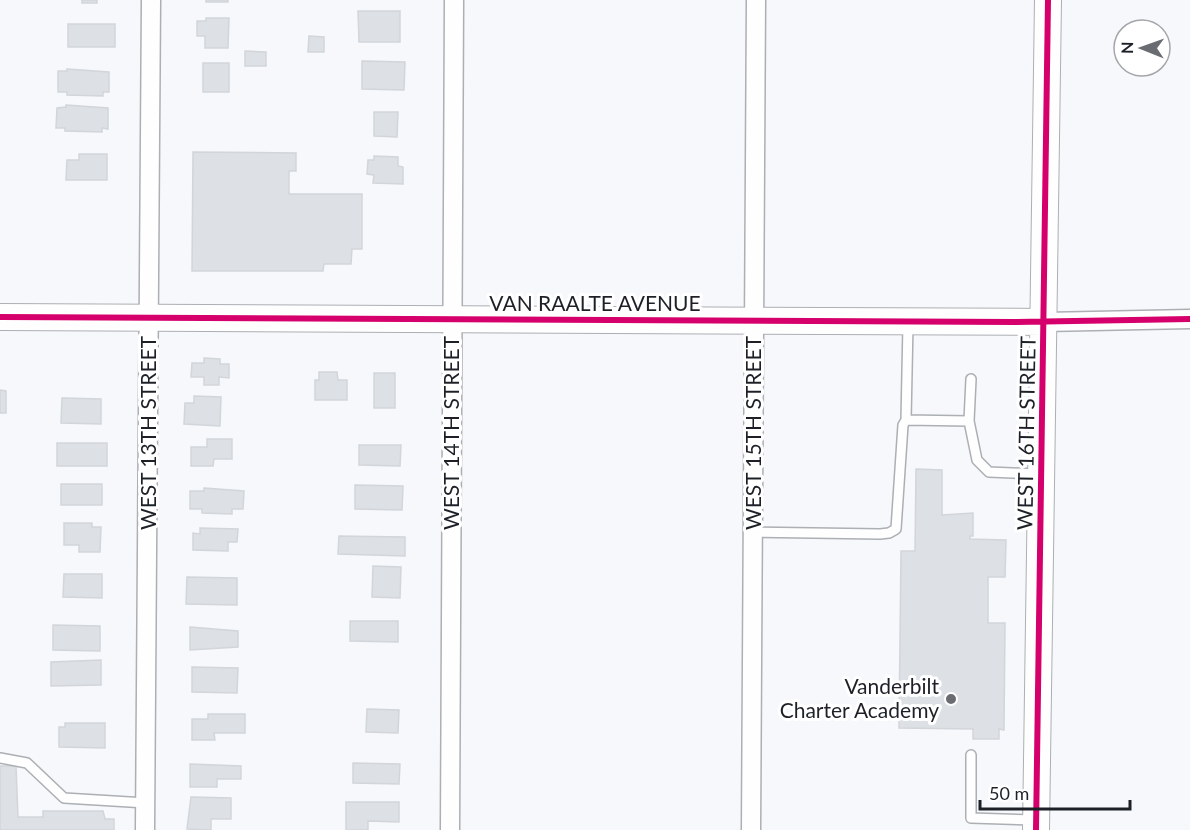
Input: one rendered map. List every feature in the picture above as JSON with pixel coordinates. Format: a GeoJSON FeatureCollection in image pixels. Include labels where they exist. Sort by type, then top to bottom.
{"type":"FeatureCollection","features":[{"type":"Feature","properties":{"kind":"street","name":"WEST 13TH STREET"},"geometry":{"type":"LineString","coordinates":[[146,830],[151,0]]}},
{"type":"Feature","properties":{"kind":"street","name":"WEST 14TH STREET"},"geometry":{"type":"LineString","coordinates":[[450,830],[454,0]]}},
{"type":"Feature","properties":{"kind":"street","name":"WEST 15TH STREET"},"geometry":{"type":"LineString","coordinates":[[751,830],[756,0]]}},
{"type":"Feature","properties":{"kind":"street","name":"WEST 16TH STREET"},"geometry":{"type":"LineString","coordinates":[[1036,825],[1048,0]]}},
{"type":"Feature","properties":{"kind":"street","name":"VAN RAALTE AVENUE"},"geometry":{"type":"LineString","coordinates":[[0,317],[1045,322],[1190,319]]}},
{"type":"Feature","properties":{"kind":"lane"},"geometry":{"type":"LineString","coordinates":[[753,532],[880,534],[896,529],[903,425],[906,420],[908,321]]}},
{"type":"Feature","properties":{"kind":"lane"},"geometry":{"type":"LineString","coordinates":[[971,379],[969,421],[977,460],[989,472],[1042,474]]}},
{"type":"Feature","properties":{"kind":"lane"},"geometry":{"type":"LineString","coordinates":[[906,420],[969,421]]}},
{"type":"Feature","properties":{"kind":"lane"},"geometry":{"type":"LineString","coordinates":[[971,755],[971,818],[1036,825]]}},
{"type":"Feature","properties":{"kind":"lane"},"geometry":{"type":"LineString","coordinates":[[0,758],[27,763],[64,798],[146,803]]}},
{"type":"Feature","properties":{"kind":"building"},"geometry":{"type":"Polygon","coordinates":[[[82,0],[97,0],[97,3],[82,3],[82,0]]]}},
{"type":"Feature","properties":{"kind":"building"},"geometry":{"type":"Polygon","coordinates":[[[206,0],[228,0],[228,2],[206,2],[206,0]]]}},
{"type":"Feature","properties":{"kind":"building"},"geometry":{"type":"Polygon","coordinates":[[[358,11],[400,11],[400,42],[359,42],[358,11]]]}},
{"type":"Feature","properties":{"kind":"building"},"geometry":{"type":"Polygon","coordinates":[[[206,18],[229,18],[228,48],[205,48],[205,36],[197,36],[197,21],[206,21],[206,18]]]}},
{"type":"Feature","properties":{"kind":"building"},"geometry":{"type":"Polygon","coordinates":[[[68,24],[115,24],[115,47],[68,47],[68,24]]]}},
{"type":"Feature","properties":{"kind":"building"},"geometry":{"type":"Polygon","coordinates":[[[309,36],[324,37],[324,52],[308,52],[309,36]]]}},
{"type":"Feature","properties":{"kind":"building"},"geometry":{"type":"Polygon","coordinates":[[[245,51],[266,52],[266,66],[245,66],[245,51]]]}},
{"type":"Feature","properties":{"kind":"building"},"geometry":{"type":"Polygon","coordinates":[[[362,61],[405,62],[404,90],[362,89],[362,61]]]}},
{"type":"Feature","properties":{"kind":"building"},"geometry":{"type":"Polygon","coordinates":[[[203,63],[229,63],[229,92],[203,92],[203,63]]]}},
{"type":"Feature","properties":{"kind":"building"},"geometry":{"type":"Polygon","coordinates":[[[67,69],[109,72],[109,92],[103,92],[103,96],[67,95],[67,92],[58,92],[58,71],[67,71],[67,69]]]}},
{"type":"Feature","properties":{"kind":"building"},"geometry":{"type":"Polygon","coordinates":[[[66,105],[108,108],[108,129],[102,128],[102,132],[65,131],[65,128],[56,128],[57,108],[66,107],[66,105]]]}},
{"type":"Feature","properties":{"kind":"building"},"geometry":{"type":"Polygon","coordinates":[[[374,112],[398,112],[397,137],[374,136],[374,112]]]}},
{"type":"Feature","properties":{"kind":"building"},"geometry":{"type":"Polygon","coordinates":[[[193,152],[296,153],[296,171],[289,171],[289,194],[362,194],[362,249],[352,249],[351,264],[324,264],[323,271],[192,271],[193,152]]]}},
{"type":"Feature","properties":{"kind":"building"},"geometry":{"type":"Polygon","coordinates":[[[79,154],[107,154],[107,180],[66,180],[67,160],[79,160],[79,154]]]}},
{"type":"Feature","properties":{"kind":"building"},"geometry":{"type":"Polygon","coordinates":[[[374,156],[398,157],[398,166],[403,167],[403,184],[373,183],[374,175],[367,174],[368,160],[374,160],[374,156]]]}},
{"type":"Feature","properties":{"kind":"building"},"geometry":{"type":"Polygon","coordinates":[[[204,358],[220,359],[220,364],[229,364],[229,378],[219,377],[219,385],[204,385],[204,377],[191,377],[192,363],[204,363],[204,358]]]}},
{"type":"Feature","properties":{"kind":"building"},"geometry":{"type":"Polygon","coordinates":[[[319,372],[337,372],[338,380],[347,380],[347,400],[315,400],[315,380],[319,380],[319,372]]]}},
{"type":"Feature","properties":{"kind":"building"},"geometry":{"type":"Polygon","coordinates":[[[374,373],[395,373],[395,408],[374,408],[374,373]]]}},
{"type":"Feature","properties":{"kind":"building"},"geometry":{"type":"Polygon","coordinates":[[[0,390],[6,391],[6,413],[0,413],[0,390]]]}},
{"type":"Feature","properties":{"kind":"building"},"geometry":{"type":"Polygon","coordinates":[[[194,396],[221,397],[220,426],[184,424],[185,403],[194,403],[194,396]]]}},
{"type":"Feature","properties":{"kind":"building"},"geometry":{"type":"Polygon","coordinates":[[[62,398],[101,399],[101,424],[61,423],[62,398]]]}},
{"type":"Feature","properties":{"kind":"building"},"geometry":{"type":"Polygon","coordinates":[[[207,439],[232,439],[232,459],[214,459],[213,466],[191,466],[191,447],[207,447],[207,439]]]}},
{"type":"Feature","properties":{"kind":"building"},"geometry":{"type":"Polygon","coordinates":[[[57,443],[107,443],[107,466],[57,466],[57,443]]]}},
{"type":"Feature","properties":{"kind":"building"},"geometry":{"type":"Polygon","coordinates":[[[359,445],[401,445],[400,466],[359,465],[359,445]]]}},
{"type":"Feature","properties":{"kind":"building"},"geometry":{"type":"Polygon","coordinates":[[[916,469],[942,470],[942,515],[973,513],[973,536],[970,536],[970,539],[1006,540],[1005,577],[988,577],[988,623],[1005,623],[1004,730],[999,729],[999,739],[973,739],[973,729],[899,728],[901,551],[915,551],[916,469]]]}},
{"type":"Feature","properties":{"kind":"building"},"geometry":{"type":"Polygon","coordinates":[[[61,484],[102,484],[102,505],[61,505],[61,484]]]}},
{"type":"Feature","properties":{"kind":"building"},"geometry":{"type":"Polygon","coordinates":[[[355,485],[403,486],[402,510],[355,509],[355,485]]]}},
{"type":"Feature","properties":{"kind":"building"},"geometry":{"type":"Polygon","coordinates":[[[204,488],[244,491],[243,509],[232,509],[232,514],[202,513],[202,509],[190,509],[190,491],[204,491],[204,488]]]}},
{"type":"Feature","properties":{"kind":"building"},"geometry":{"type":"Polygon","coordinates":[[[64,523],[92,523],[92,527],[101,527],[100,552],[79,552],[79,545],[64,545],[64,523]]]}},
{"type":"Feature","properties":{"kind":"building"},"geometry":{"type":"Polygon","coordinates":[[[200,528],[238,529],[237,542],[228,542],[228,551],[193,550],[193,533],[200,534],[200,528]]]}},
{"type":"Feature","properties":{"kind":"building"},"geometry":{"type":"Polygon","coordinates":[[[339,536],[405,537],[405,556],[338,554],[339,536]]]}},
{"type":"Feature","properties":{"kind":"building"},"geometry":{"type":"Polygon","coordinates":[[[373,566],[401,567],[400,598],[372,597],[373,566]]]}},
{"type":"Feature","properties":{"kind":"building"},"geometry":{"type":"Polygon","coordinates":[[[64,574],[102,574],[102,598],[63,597],[64,574]]]}},
{"type":"Feature","properties":{"kind":"building"},"geometry":{"type":"Polygon","coordinates":[[[187,577],[237,578],[237,605],[186,604],[187,577]]]}},
{"type":"Feature","properties":{"kind":"building"},"geometry":{"type":"Polygon","coordinates":[[[350,621],[398,621],[398,642],[350,641],[350,621]]]}},
{"type":"Feature","properties":{"kind":"building"},"geometry":{"type":"Polygon","coordinates":[[[53,625],[100,626],[100,651],[53,650],[53,625]]]}},
{"type":"Feature","properties":{"kind":"building"},"geometry":{"type":"Polygon","coordinates":[[[190,627],[238,631],[238,647],[190,650],[190,627]]]}},
{"type":"Feature","properties":{"kind":"building"},"geometry":{"type":"Polygon","coordinates":[[[101,660],[101,685],[51,686],[51,662],[101,660]]]}},
{"type":"Feature","properties":{"kind":"building"},"geometry":{"type":"Polygon","coordinates":[[[192,667],[238,668],[237,693],[192,692],[192,667]]]}},
{"type":"Feature","properties":{"kind":"building"},"geometry":{"type":"Polygon","coordinates":[[[367,709],[399,710],[398,733],[366,732],[367,709]]]}},
{"type":"Feature","properties":{"kind":"building"},"geometry":{"type":"Polygon","coordinates":[[[208,714],[245,714],[245,733],[214,733],[215,740],[192,740],[192,719],[208,719],[208,714]]]}},
{"type":"Feature","properties":{"kind":"building"},"geometry":{"type":"Polygon","coordinates":[[[65,723],[105,723],[105,748],[59,747],[59,727],[65,727],[65,723]]]}},
{"type":"Feature","properties":{"kind":"building"},"geometry":{"type":"Polygon","coordinates":[[[353,763],[400,764],[399,784],[353,783],[353,763]]]}},
{"type":"Feature","properties":{"kind":"building"},"geometry":{"type":"Polygon","coordinates":[[[190,764],[241,766],[241,779],[217,779],[217,787],[190,787],[190,764]]]}},
{"type":"Feature","properties":{"kind":"building"},"geometry":{"type":"Polygon","coordinates":[[[0,766],[16,766],[18,817],[43,817],[43,811],[103,811],[105,819],[114,819],[114,830],[0,830],[0,766]]]}},
{"type":"Feature","properties":{"kind":"building"},"geometry":{"type":"Polygon","coordinates":[[[191,797],[231,798],[231,819],[211,819],[211,830],[187,829],[191,797]]]}},
{"type":"Feature","properties":{"kind":"building"},"geometry":{"type":"Polygon","coordinates":[[[346,802],[399,802],[399,822],[368,821],[368,830],[346,830],[346,802]]]}},
{"type":"Feature","properties":{"kind":"cycle path"},"geometry":{"type":"LineString","coordinates":[[1036,830],[1048,0]]}},
{"type":"Feature","properties":{"kind":"cycle path"},"geometry":{"type":"LineString","coordinates":[[0,317],[1014,322],[1190,319]]}},
{"type":"Feature","properties":{"kind":"place","name":"Vanderbilt Charter Academy"},"geometry":{"type":"Point","coordinates":[951,699]}}]}
